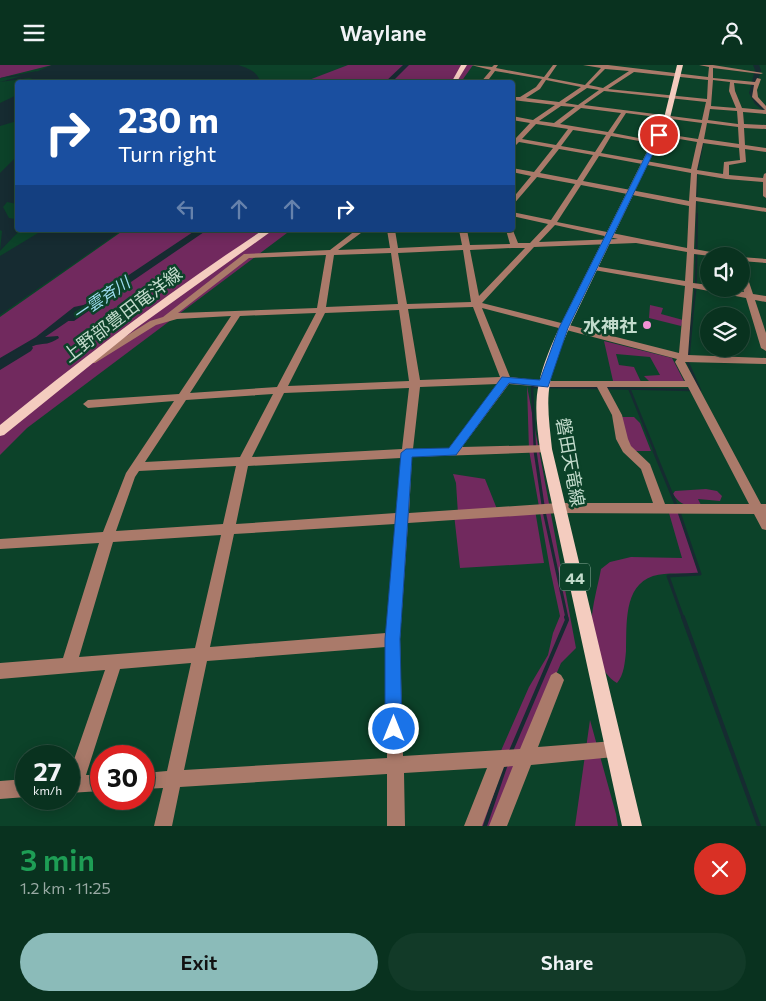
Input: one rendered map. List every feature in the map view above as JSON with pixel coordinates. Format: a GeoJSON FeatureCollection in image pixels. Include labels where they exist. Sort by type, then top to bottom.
{"type":"FeatureCollection","features":[{"type":"Feature","properties":{"kind":"main road"},"geometry":{"type":"LineString","coordinates":[[455,80],[464,65]]}},
{"type":"Feature","properties":{"kind":"main road","name":"磐田天竜線"},"geometry":{"type":"LineString","coordinates":[[632,826],[546,449],[543,423],[544,384],[564,328],[667,117],[680,65]]}},
{"type":"Feature","properties":{"kind":"main road","name":"上野部豊田竜洋線"},"geometry":{"type":"LineString","coordinates":[[0,432],[73,371],[153,309],[266,232]]}},
{"type":"Feature","properties":{"kind":"street"},"geometry":{"type":"LineString","coordinates":[[473,65],[516,71],[546,79],[606,90],[673,97],[740,111],[766,111]]}},
{"type":"Feature","properties":{"kind":"street"},"geometry":{"type":"LineString","coordinates":[[515,102],[536,89],[546,79],[555,65]]}},
{"type":"Feature","properties":{"kind":"street"},"geometry":{"type":"LineString","coordinates":[[586,65],[758,84]]}},
{"type":"Feature","properties":{"kind":"street"},"geometry":{"type":"LineString","coordinates":[[555,125],[639,65]]}},
{"type":"Feature","properties":{"kind":"street"},"geometry":{"type":"LineString","coordinates":[[701,65],[761,73]]}},
{"type":"Feature","properties":{"kind":"street"},"geometry":{"type":"LineString","coordinates":[[711,65],[708,104],[694,171],[690,285],[684,353],[680,362],[762,509],[766,525]]}},
{"type":"Feature","properties":{"kind":"street"},"geometry":{"type":"LineString","coordinates":[[759,65],[761,73],[755,90],[755,97],[766,111]]}},
{"type":"Feature","properties":{"kind":"street"},"geometry":{"type":"LineString","coordinates":[[515,139],[534,122],[586,86],[606,66]]}},
{"type":"Feature","properties":{"kind":"street"},"geometry":{"type":"LineString","coordinates":[[486,80],[494,67]]}},
{"type":"Feature","properties":{"kind":"street"},"geometry":{"type":"LineString","coordinates":[[726,177],[726,163],[743,162],[740,111],[732,91],[732,81]]}},
{"type":"Feature","properties":{"kind":"street"},"geometry":{"type":"LineString","coordinates":[[639,101],[640,94]]}},
{"type":"Feature","properties":{"kind":"street"},"geometry":{"type":"LineString","coordinates":[[515,98],[704,122],[766,127]]}},
{"type":"Feature","properties":{"kind":"street"},"geometry":{"type":"LineString","coordinates":[[585,102],[606,103]]}},
{"type":"Feature","properties":{"kind":"street"},"geometry":{"type":"LineString","coordinates":[[639,107],[641,114]]}},
{"type":"Feature","properties":{"kind":"street"},"geometry":{"type":"LineString","coordinates":[[476,304],[553,223],[624,112]]}},
{"type":"Feature","properties":{"kind":"street"},"geometry":{"type":"LineString","coordinates":[[515,119],[610,134],[700,141],[766,150]]}},
{"type":"Feature","properties":{"kind":"street"},"geometry":{"type":"LineString","coordinates":[[515,200],[572,128]]}},
{"type":"Feature","properties":{"kind":"street"},"geometry":{"type":"LineString","coordinates":[[515,139],[726,177],[766,178],[766,196]]}},
{"type":"Feature","properties":{"kind":"street"},"geometry":{"type":"LineString","coordinates":[[515,170],[631,193],[766,210]]}},
{"type":"Feature","properties":{"kind":"street"},"geometry":{"type":"LineString","coordinates":[[515,215],[609,239]]}},
{"type":"Feature","properties":{"kind":"street"},"geometry":{"type":"LineString","coordinates":[[162,826],[243,462],[321,310],[332,252],[358,232]]}},
{"type":"Feature","properties":{"kind":"street"},"geometry":{"type":"LineString","coordinates":[[392,232],[396,250],[415,385],[406,453],[393,639],[396,826]]}},
{"type":"Feature","properties":{"kind":"street"},"geometry":{"type":"LineString","coordinates":[[463,232],[476,304],[506,380]]}},
{"type":"Feature","properties":{"kind":"street"},"geometry":{"type":"LineString","coordinates":[[511,232],[515,247]]}},
{"type":"Feature","properties":{"kind":"street"},"geometry":{"type":"LineString","coordinates":[[73,371],[165,318],[247,256],[531,247],[609,239],[636,241],[700,253]]}},
{"type":"Feature","properties":{"kind":"street"},"geometry":{"type":"LineString","coordinates":[[750,260],[766,261]]}},
{"type":"Feature","properties":{"kind":"street"},"geometry":{"type":"LineString","coordinates":[[594,268],[700,287]]}},
{"type":"Feature","properties":{"kind":"street"},"geometry":{"type":"LineString","coordinates":[[750,296],[766,299]]}},
{"type":"Feature","properties":{"kind":"street"},"geometry":{"type":"LineString","coordinates":[[748,297],[766,348]]}},
{"type":"Feature","properties":{"kind":"street"},"geometry":{"type":"LineString","coordinates":[[165,318],[238,313],[476,304],[682,357],[766,361]]}},
{"type":"Feature","properties":{"kind":"street"},"geometry":{"type":"LineString","coordinates":[[69,665],[108,536],[135,467],[238,313]]}},
{"type":"Feature","properties":{"kind":"street"},"geometry":{"type":"LineString","coordinates":[[452,452],[506,380]]}},
{"type":"Feature","properties":{"kind":"street"},"geometry":{"type":"LineString","coordinates":[[88,404],[280,390],[506,380],[544,384],[692,384]]}},
{"type":"Feature","properties":{"kind":"street"},"geometry":{"type":"LineString","coordinates":[[601,385],[617,415],[622,439],[628,449],[646,467],[661,509]]}},
{"type":"Feature","properties":{"kind":"street"},"geometry":{"type":"LineString","coordinates":[[135,467],[406,453],[546,449]]}},
{"type":"Feature","properties":{"kind":"street"},"geometry":{"type":"LineString","coordinates":[[0,544],[402,517],[559,509],[762,509]]}},
{"type":"Feature","properties":{"kind":"street"},"geometry":{"type":"LineString","coordinates":[[0,671],[201,653],[393,639]]}},
{"type":"Feature","properties":{"kind":"street"},"geometry":{"type":"LineString","coordinates":[[80,759],[115,662]]}},
{"type":"Feature","properties":{"kind":"street"},"geometry":{"type":"LineString","coordinates":[[498,826],[556,680]]}},
{"type":"Feature","properties":{"kind":"street"},"geometry":{"type":"LineString","coordinates":[[155,780],[499,759],[614,749]]}},
{"type":"Feature","properties":{"kind":"street"},"geometry":{"type":"LineString","coordinates":[[473,826],[499,759]]}},
{"type":"Feature","properties":{"kind":"street"},"geometry":{"type":"LineString","coordinates":[[0,790],[15,789]]}},
{"type":"Feature","properties":{"kind":"shaded area"},"geometry":{"type":"Polygon","coordinates":[[[0,65],[52,65],[0,78],[0,65]]]}},
{"type":"Feature","properties":{"kind":"shaded area"},"geometry":{"type":"Polygon","coordinates":[[[348,65],[473,65],[462,80],[309,80],[348,65]]]}},
{"type":"Feature","properties":{"kind":"shaded area"},"geometry":{"type":"Polygon","coordinates":[[[121,232],[288,232],[27,428],[0,455],[0,317],[121,232]]]}},
{"type":"Feature","properties":{"kind":"shaded area"},"geometry":{"type":"Polygon","coordinates":[[[650,305],[663,308],[661,314],[683,320],[681,326],[649,318],[650,305]]]}},
{"type":"Feature","properties":{"kind":"shaded area"},"geometry":{"type":"Polygon","coordinates":[[[604,341],[672,358],[684,381],[649,381],[644,376],[660,375],[650,357],[616,354],[619,365],[634,367],[642,384],[613,381],[604,341]]]}},
{"type":"Feature","properties":{"kind":"shaded area"},"geometry":{"type":"Polygon","coordinates":[[[527,386],[576,648],[561,663],[491,826],[478,826],[500,753],[529,687],[548,655],[553,633],[560,616],[529,450],[527,386]]]}},
{"type":"Feature","properties":{"kind":"shaded area"},"geometry":{"type":"Polygon","coordinates":[[[622,417],[634,417],[640,423],[651,451],[633,451],[625,446],[622,417]]]}},
{"type":"Feature","properties":{"kind":"shaded area"},"geometry":{"type":"Polygon","coordinates":[[[453,474],[485,479],[497,509],[535,510],[544,563],[460,568],[454,514],[458,514],[456,483],[453,474]]]}},
{"type":"Feature","properties":{"kind":"shaded area"},"geometry":{"type":"Polygon","coordinates":[[[706,489],[717,491],[722,496],[720,501],[698,499],[701,505],[688,505],[679,501],[673,494],[675,491],[706,489]]]}},
{"type":"Feature","properties":{"kind":"shaded area"},"geometry":{"type":"Polygon","coordinates":[[[669,513],[679,513],[700,574],[653,576],[643,581],[636,588],[627,618],[625,664],[617,683],[611,679],[602,666],[596,651],[593,635],[592,614],[601,569],[610,562],[631,557],[682,558],[669,513]]]}},
{"type":"Feature","properties":{"kind":"shaded area"},"geometry":{"type":"Polygon","coordinates":[[[590,720],[616,814],[618,826],[575,826],[590,720]]]}},
{"type":"Feature","properties":{"kind":"water"},"geometry":{"type":"Polygon","coordinates":[[[52,65],[238,65],[255,73],[259,80],[32,80],[29,78],[0,82],[22,76],[0,78],[36,72],[52,65]]]}},
{"type":"Feature","properties":{"kind":"water"},"geometry":{"type":"Polygon","coordinates":[[[15,96],[15,122],[0,126],[0,103],[15,96]]]}},
{"type":"Feature","properties":{"kind":"water"},"geometry":{"type":"Polygon","coordinates":[[[15,158],[15,204],[7,202],[3,207],[9,218],[15,219],[15,232],[18,232],[0,251],[2,231],[0,230],[0,173],[15,158]]]}},
{"type":"Feature","properties":{"kind":"water"},"geometry":{"type":"Polygon","coordinates":[[[40,232],[119,232],[0,315],[0,256],[40,232]]]}},
{"type":"Feature","properties":{"kind":"water"},"geometry":{"type":"Polygon","coordinates":[[[88,304],[83,311],[45,337],[58,336],[59,338],[50,343],[31,347],[0,364],[0,358],[36,337],[74,307],[88,304]]]}},
{"type":"Feature","properties":{"kind":"waterway","name":"一雲斉川"},"geometry":{"type":"LineString","coordinates":[[390,80],[406,65]]}},
{"type":"Feature","properties":{"kind":"waterway"},"geometry":{"type":"LineString","coordinates":[[756,65],[758,70],[752,93],[757,103],[766,111]]}},
{"type":"Feature","properties":{"kind":"waterway"},"geometry":{"type":"LineString","coordinates":[[709,113],[712,89]]}},
{"type":"Feature","properties":{"kind":"waterway"},"geometry":{"type":"LineString","coordinates":[[697,214],[697,173],[704,140]]}},
{"type":"Feature","properties":{"kind":"waterway"},"geometry":{"type":"LineString","coordinates":[[692,320],[696,284],[697,214]]}},
{"type":"Feature","properties":{"kind":"waterway","name":"一雲斉川"},"geometry":{"type":"LineString","coordinates":[[70,319],[199,232]]}},
{"type":"Feature","properties":{"kind":"waterway"},"geometry":{"type":"LineString","coordinates":[[692,319],[688,363],[700,390],[697,390]]}},
{"type":"Feature","properties":{"kind":"waterway","name":"一雲斉川"},"geometry":{"type":"LineString","coordinates":[[0,366],[27,348]]}},
{"type":"Feature","properties":{"kind":"waterway"},"geometry":{"type":"LineString","coordinates":[[535,452],[532,387],[539,387]]}},
{"type":"Feature","properties":{"kind":"waterway"},"geometry":{"type":"LineString","coordinates":[[547,387],[599,388]]}},
{"type":"Feature","properties":{"kind":"waterway"},"geometry":{"type":"LineString","coordinates":[[605,388],[629,389]]}},
{"type":"Feature","properties":{"kind":"waterway"},"geometry":{"type":"LineString","coordinates":[[629,389],[692,390]]}},
{"type":"Feature","properties":{"kind":"waterway"},"geometry":{"type":"LineString","coordinates":[[629,389],[655,452]]}},
{"type":"Feature","properties":{"kind":"waterway"},"geometry":{"type":"LineString","coordinates":[[535,451],[543,505]]}},
{"type":"Feature","properties":{"kind":"waterway"},"geometry":{"type":"LineString","coordinates":[[654,451],[677,507]]}},
{"type":"Feature","properties":{"kind":"waterway"},"geometry":{"type":"LineString","coordinates":[[544,511],[567,618]]}},
{"type":"Feature","properties":{"kind":"waterway"},"geometry":{"type":"LineString","coordinates":[[679,512],[700,574],[668,576],[683,618]]}},
{"type":"Feature","properties":{"kind":"waterway"},"geometry":{"type":"LineString","coordinates":[[511,751],[567,620],[566,617]]}},
{"type":"Feature","properties":{"kind":"waterway"},"geometry":{"type":"LineString","coordinates":[[683,617],[759,826]]}},
{"type":"Feature","properties":{"kind":"waterway"},"geometry":{"type":"LineString","coordinates":[[485,826],[506,764]]}},
{"type":"Feature","properties":{"kind":"place","name":"水神社"},"geometry":{"type":"Point","coordinates":[647,325]}},
{"type":"Feature","properties":{"kind":"route"},"geometry":{"type":"LineString","coordinates":[[394,729],[393,639],[406,453],[452,452],[479,413],[506,380],[544,384],[552,357],[564,328],[659,135]]}}]}
